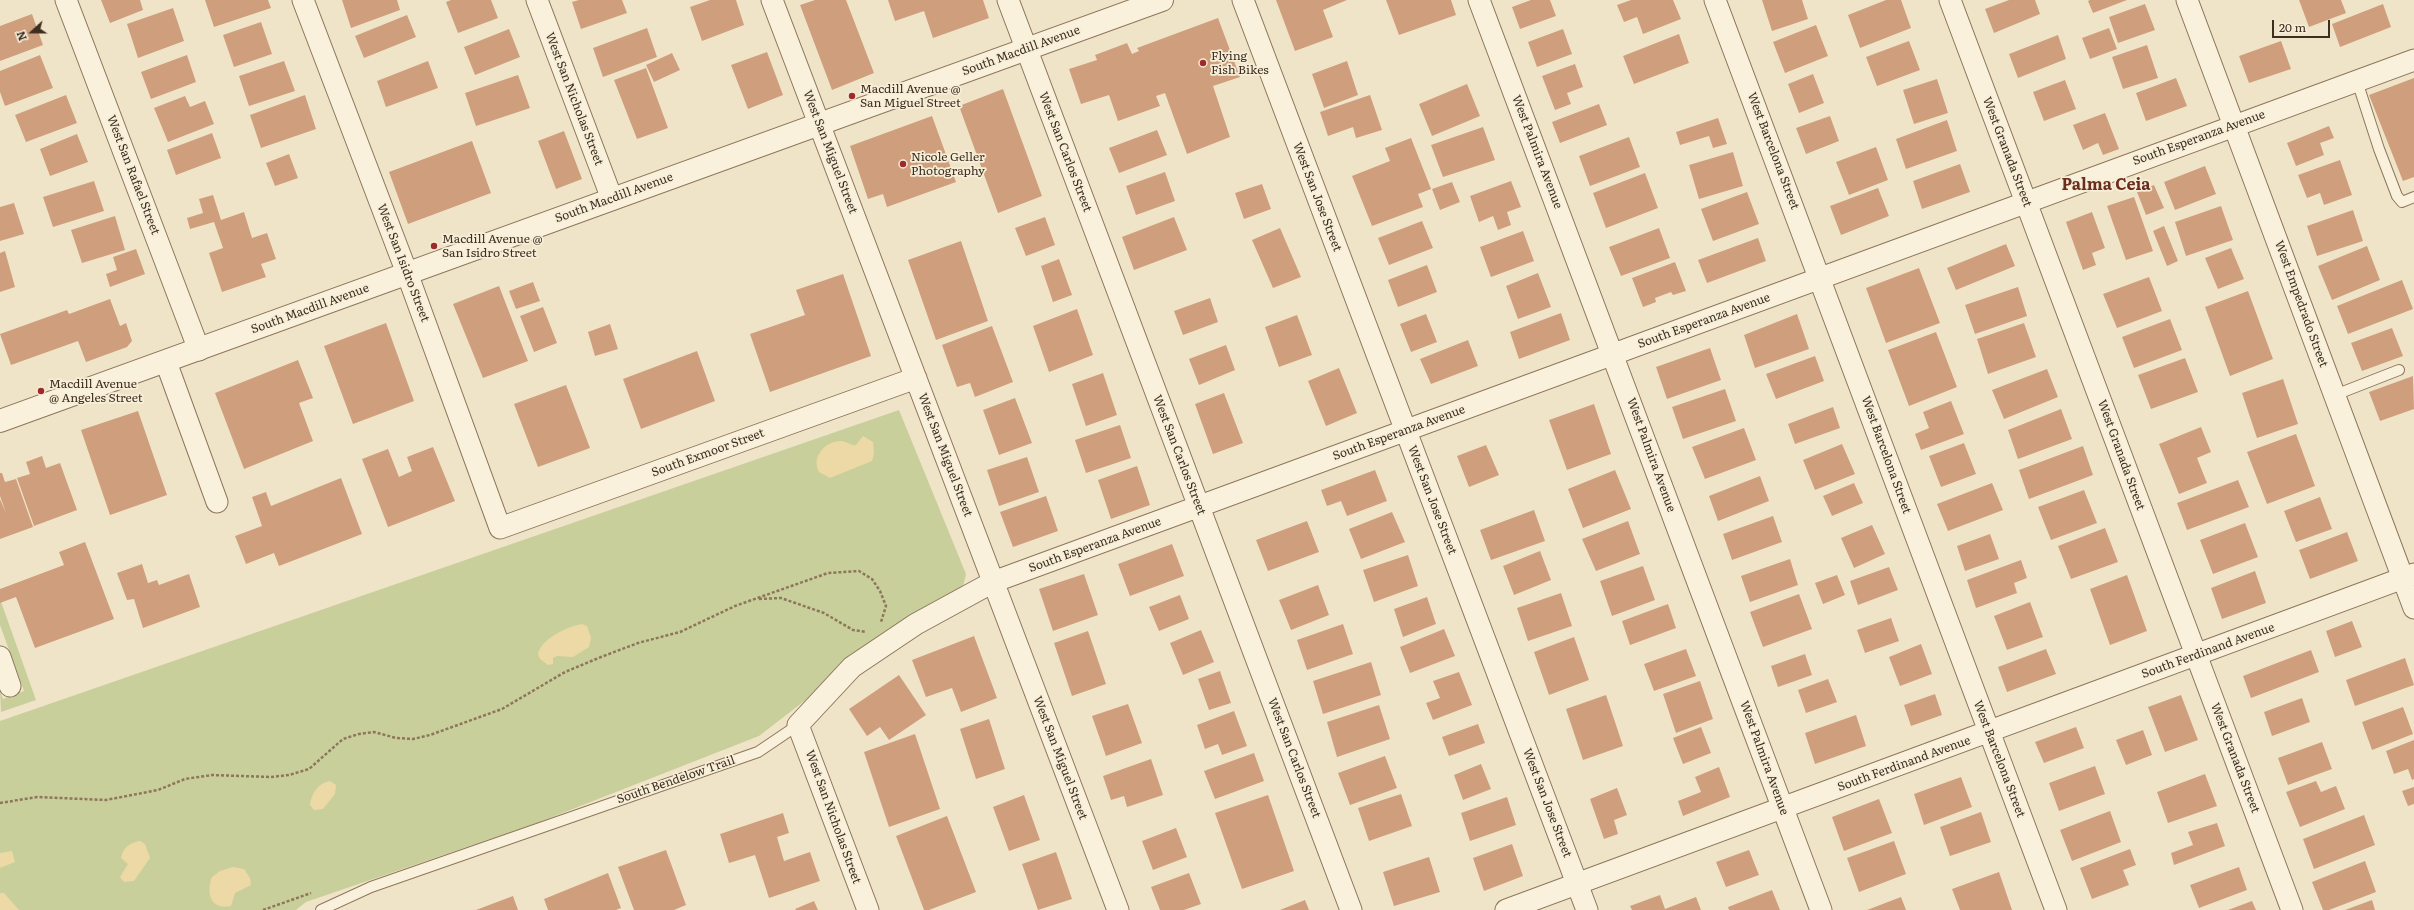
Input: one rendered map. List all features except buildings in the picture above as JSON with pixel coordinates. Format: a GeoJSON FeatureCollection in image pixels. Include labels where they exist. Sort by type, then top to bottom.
{"type":"FeatureCollection","features":[{"type":"Feature","properties":{"kind":"street","name":"West San Rafael Street"},"geometry":{"type":"LineString","coordinates":[[66,0],[199,350]]}},
{"type":"Feature","properties":{"kind":"street","name":"West San Isidro Street"},"geometry":{"type":"LineString","coordinates":[[303,0],[407,273],[500,528]]}},
{"type":"Feature","properties":{"kind":"street","name":"West San Nicholas Street"},"geometry":{"type":"LineString","coordinates":[[537,0],[612,199]]}},
{"type":"Feature","properties":{"kind":"street","name":"West San Miguel Street"},"geometry":{"type":"LineString","coordinates":[[772,0],[1118,910]]}},
{"type":"Feature","properties":{"kind":"street","name":"West San Carlos Street"},"geometry":{"type":"LineString","coordinates":[[1008,0],[1351,910]]}},
{"type":"Feature","properties":{"kind":"street","name":"South Macdill Avenue"},"geometry":{"type":"LineString","coordinates":[[0,421],[1162,0]]}},
{"type":"Feature","properties":{"kind":"street","name":"West San Jose Street"},"geometry":{"type":"LineString","coordinates":[[1243,0],[1587,910]]}},
{"type":"Feature","properties":{"kind":"street","name":"West Palmira Avenue"},"geometry":{"type":"LineString","coordinates":[[1479,0],[1614,355],[1821,910]]}},
{"type":"Feature","properties":{"kind":"street","name":"West Barcelona Street"},"geometry":{"type":"LineString","coordinates":[[1716,0],[2056,910]]}},
{"type":"Feature","properties":{"kind":"street","name":"West Granada Street"},"geometry":{"type":"LineString","coordinates":[[1950,0],[2292,910]]}},
{"type":"Feature","properties":{"kind":"street","name":"West Empedrado Street"},"geometry":{"type":"LineString","coordinates":[[2187,0],[2335,395],[2408,576],[2414,608]]}},
{"type":"Feature","properties":{"kind":"street","name":"South Esperanza Avenue"},"geometry":{"type":"LineString","coordinates":[[993,582],[2414,60]]}},
{"type":"Feature","properties":{"kind":"street"},"geometry":{"type":"LineString","coordinates":[[166,362],[217,502]]}},
{"type":"Feature","properties":{"kind":"street","name":"South Exmoor Street"},"geometry":{"type":"LineString","coordinates":[[500,528],[916,378]]}},
{"type":"Feature","properties":{"kind":"street","name":"South Ferdinand Avenue"},"geometry":{"type":"LineString","coordinates":[[1506,910],[1783,809],[2408,576]]}},
{"type":"Feature","properties":{"kind":"street","name":"South Bendelow Trail"},"geometry":{"type":"LineString","coordinates":[[798,724],[852,667],[916,624],[993,582]]}},
{"type":"Feature","properties":{"kind":"street"},"geometry":{"type":"LineString","coordinates":[[0,657],[5,688]]}},
{"type":"Feature","properties":{"kind":"street","name":"West San Nicholas Street"},"geometry":{"type":"LineString","coordinates":[[798,724],[868,910]]}},
{"type":"Feature","properties":{"kind":"lane"},"geometry":{"type":"LineString","coordinates":[[2357,80],[2379,149],[2397,196],[2402,202],[2414,197]]}},
{"type":"Feature","properties":{"kind":"lane"},"geometry":{"type":"LineString","coordinates":[[2335,395],[2399,370]]}},
{"type":"Feature","properties":{"kind":"lane","name":"South Bendelow Trail"},"geometry":{"type":"LineString","coordinates":[[321,910],[371,887],[758,752],[798,724]]}},
{"type":"Feature","properties":{"kind":"path"},"geometry":{"type":"LineString","coordinates":[[0,803],[37,797],[106,800],[158,790],[185,779],[212,775],[272,777],[289,775],[309,769],[343,739],[359,734],[374,732],[396,738],[413,739],[430,735],[502,709],[565,672],[638,643],[680,632],[735,606],[759,599],[799,582],[828,573],[859,571],[872,579],[880,591],[886,606],[879,627]]}},
{"type":"Feature","properties":{"kind":"path"},"geometry":{"type":"LineString","coordinates":[[759,599],[781,598],[824,614],[861,633],[870,631]]}},
{"type":"Feature","properties":{"kind":"path"},"geometry":{"type":"LineString","coordinates":[[263,910],[311,893]]}},
{"type":"Feature","properties":{"kind":"green space"},"geometry":{"type":"Polygon","coordinates":[[[899,410],[966,574],[960,600],[816,692],[759,736],[537,823],[306,902],[296,910],[0,910],[0,721],[899,410]]]}},
{"type":"Feature","properties":{"kind":"green space"},"geometry":{"type":"Polygon","coordinates":[[[0,599],[36,700],[1,712],[0,691],[3,699],[24,691],[0,625],[0,599]]]}},
{"type":"Feature","properties":{"kind":"sand"},"geometry":{"type":"Polygon","coordinates":[[[863,436],[873,442],[874,454],[872,461],[830,478],[819,472],[817,466],[818,456],[825,447],[841,441],[856,445],[863,436]]]}},
{"type":"Feature","properties":{"kind":"sand"},"geometry":{"type":"Polygon","coordinates":[[[582,624],[587,626],[591,638],[589,647],[573,657],[557,656],[553,658],[553,664],[548,665],[540,659],[538,654],[540,648],[550,638],[563,630],[582,624]]]}},
{"type":"Feature","properties":{"kind":"sand"},"geometry":{"type":"Polygon","coordinates":[[[330,781],[336,785],[335,794],[323,809],[314,810],[310,805],[314,793],[322,784],[330,781]]]}},
{"type":"Feature","properties":{"kind":"sand"},"geometry":{"type":"Polygon","coordinates":[[[140,841],[145,844],[150,858],[134,881],[124,882],[120,877],[128,864],[121,858],[123,851],[133,843],[140,841]]]}},
{"type":"Feature","properties":{"kind":"sand"},"geometry":{"type":"Polygon","coordinates":[[[12,851],[15,862],[0,868],[0,853],[12,851]]]}},
{"type":"Feature","properties":{"kind":"sand"},"geometry":{"type":"Polygon","coordinates":[[[233,867],[244,869],[250,878],[251,885],[235,893],[231,906],[224,907],[214,903],[211,899],[209,889],[210,883],[212,877],[220,871],[233,867]]]}},
{"type":"Feature","properties":{"kind":"sand"},"geometry":{"type":"Polygon","coordinates":[[[0,893],[4,893],[19,910],[0,910],[0,893]]]}},
{"type":"Feature","properties":{"kind":"place","name":"Flying Fish Bikes"},"geometry":{"type":"Point","coordinates":[1203,63]}},
{"type":"Feature","properties":{"kind":"place","name":"Macdill Avenue @ San Miguel Street"},"geometry":{"type":"Point","coordinates":[852,96]}},
{"type":"Feature","properties":{"kind":"place","name":"Nicole Geller Photography"},"geometry":{"type":"Point","coordinates":[903,164]}},
{"type":"Feature","properties":{"kind":"place","name":"Macdill Avenue @ San Isidro Street"},"geometry":{"type":"Point","coordinates":[434,246]}},
{"type":"Feature","properties":{"kind":"place","name":"Macdill Avenue @ Angeles Street"},"geometry":{"type":"Point","coordinates":[41,391]}},
{"type":"Feature","properties":{"kind":"district","name":"Palma Ceia"},"geometry":{"type":"Point","coordinates":[2106,185]}}]}
